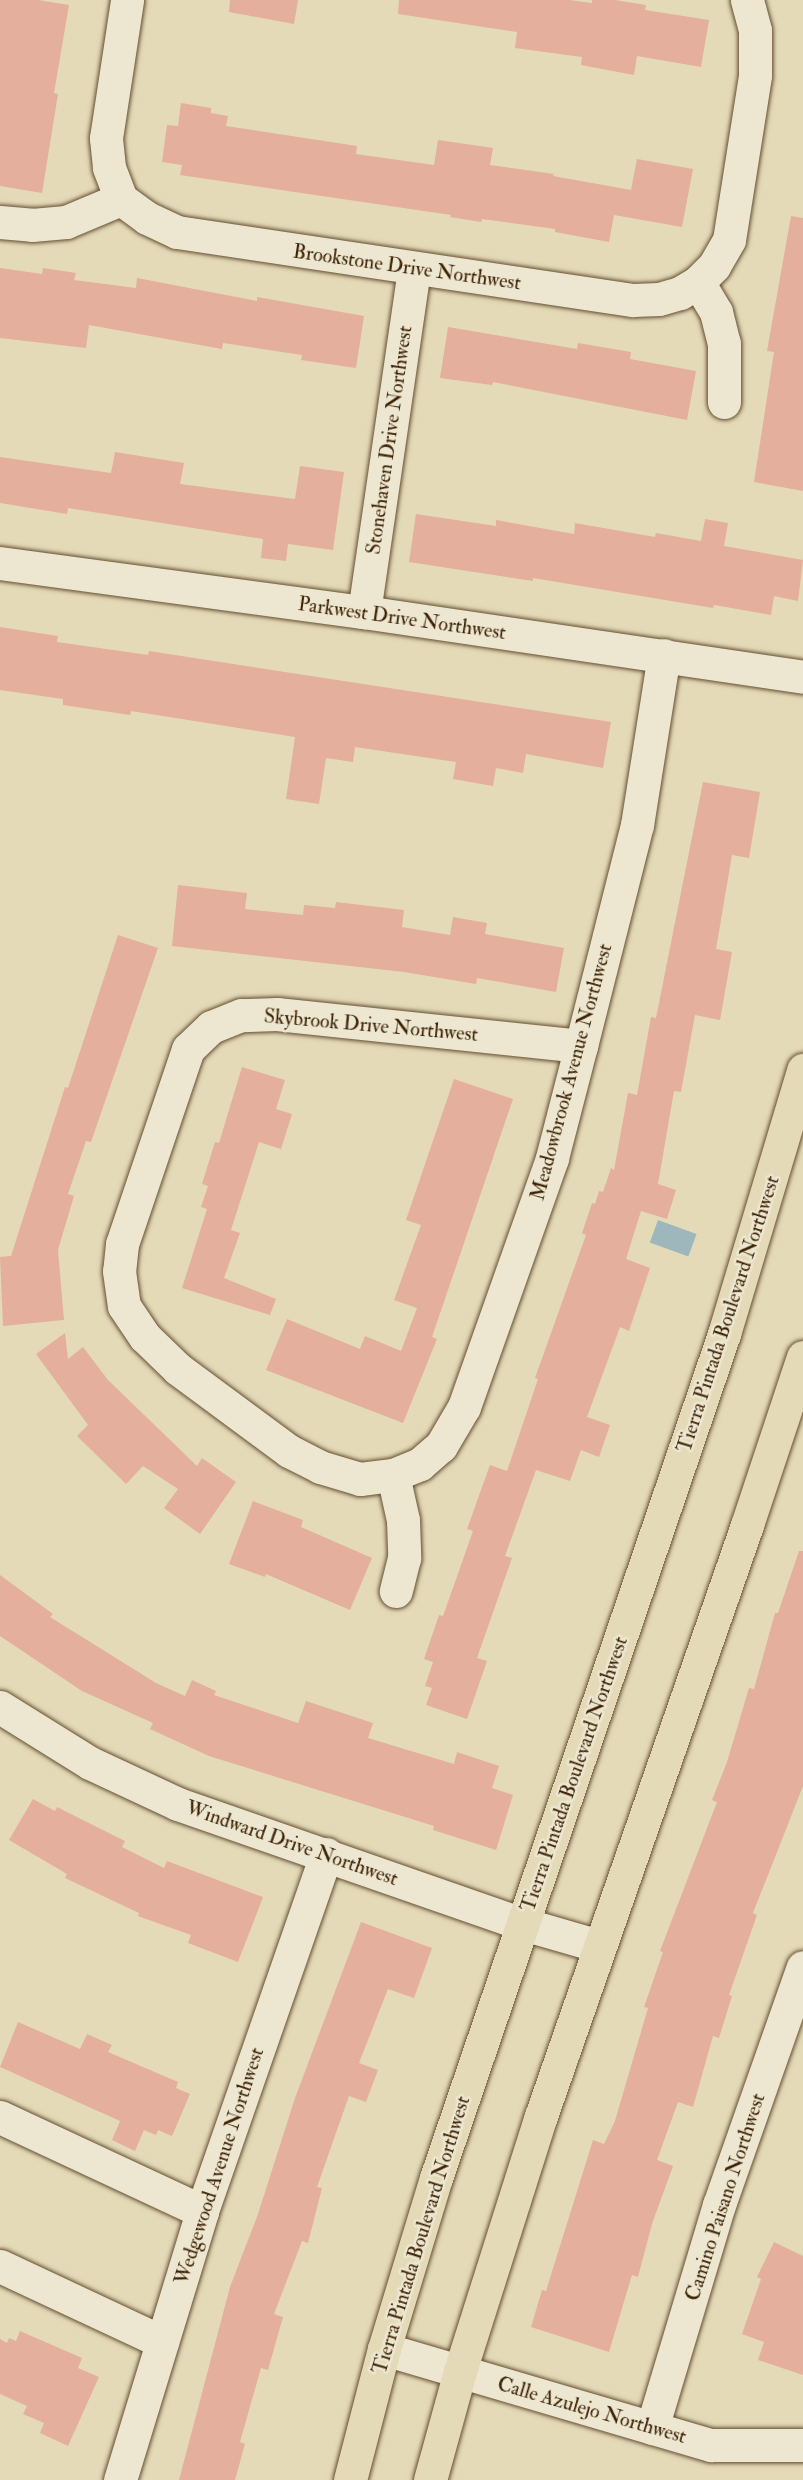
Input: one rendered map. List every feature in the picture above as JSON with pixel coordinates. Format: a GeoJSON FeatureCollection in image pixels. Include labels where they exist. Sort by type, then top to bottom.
{"type":"FeatureCollection","features":[{"type":"Feature","properties":{"kind":"main road","name":"Tierra Pintada Boulevard Northwest"},"geometry":{"type":"LineString","coordinates":[[350,2480],[384,2349],[436,2178],[724,1334],[803,1070]]}},
{"type":"Feature","properties":{"kind":"main road"},"geometry":{"type":"LineString","coordinates":[[430,2480],[460,2371],[541,2116],[747,1525],[803,1357]]}},
{"type":"Feature","properties":{"kind":"street"},"geometry":{"type":"LineString","coordinates":[[0,222],[32,225],[66,222],[121,199],[109,167],[106,138],[126,0]]}},
{"type":"Feature","properties":{"kind":"street"},"geometry":{"type":"LineString","coordinates":[[724,402],[724,343],[716,312],[698,282],[714,266],[729,240],[755,75],[751,15]]}},
{"type":"Feature","properties":{"kind":"street","name":"Brookstone Drive Northwest"},"geometry":{"type":"LineString","coordinates":[[121,199],[147,218],[177,232],[414,269],[633,300],[659,299],[680,293],[698,282]]}},
{"type":"Feature","properties":{"kind":"street","name":"Stonehaven Drive Northwest"},"geometry":{"type":"LineString","coordinates":[[364,612],[414,269]]}},
{"type":"Feature","properties":{"kind":"street","name":"Parkwest Drive Northwest"},"geometry":{"type":"LineString","coordinates":[[0,563],[364,612],[803,677]]}},
{"type":"Feature","properties":{"kind":"street","name":"Meadowbrook Avenue Northwest"},"geometry":{"type":"LineString","coordinates":[[124,1306],[145,1337],[178,1369],[289,1451],[320,1467],[360,1479],[393,1475],[420,1464],[441,1446],[464,1407],[552,1158],[637,825],[664,655]]}},
{"type":"Feature","properties":{"kind":"street","name":"Skybrook Drive Northwest"},"geometry":{"type":"LineString","coordinates":[[124,1306],[119,1271],[122,1244],[188,1049],[211,1026],[241,1015],[277,1014],[581,1046]]}},
{"type":"Feature","properties":{"kind":"street"},"geometry":{"type":"LineString","coordinates":[[393,1475],[403,1520],[404,1558],[396,1591]]}},
{"type":"Feature","properties":{"kind":"street","name":"Windward Drive Northwest"},"geometry":{"type":"LineString","coordinates":[[0,1707],[90,1763],[178,1804],[524,1924],[599,1946]]}},
{"type":"Feature","properties":{"kind":"street","name":"Wedgewood Avenue Northwest"},"geometry":{"type":"LineString","coordinates":[[120,2480],[202,2211],[326,1854]]}},
{"type":"Feature","properties":{"kind":"street","name":"Camino Paisano Northwest"},"geometry":{"type":"LineString","coordinates":[[652,2428],[719,2205],[803,1967]]}},
{"type":"Feature","properties":{"kind":"street"},"geometry":{"type":"LineString","coordinates":[[0,2117],[202,2211]]}},
{"type":"Feature","properties":{"kind":"street"},"geometry":{"type":"LineString","coordinates":[[0,2266],[162,2342]]}},
{"type":"Feature","properties":{"kind":"street","name":"Calle Azulejo Northwest"},"geometry":{"type":"LineString","coordinates":[[384,2349],[711,2445],[803,2445]]}},
{"type":"Feature","properties":{"kind":"water"},"geometry":{"type":"Polygon","coordinates":[[[658,1220],[697,1234],[688,1257],[650,1243],[658,1220]]]}},
{"type":"Feature","properties":{"kind":"building"},"geometry":{"type":"Polygon","coordinates":[[[0,0],[38,0],[69,5],[54,93],[58,94],[42,193],[0,186],[0,0]]]}},
{"type":"Feature","properties":{"kind":"building"},"geometry":{"type":"Polygon","coordinates":[[[230,0],[298,0],[294,24],[229,12],[230,0]]]}},
{"type":"Feature","properties":{"kind":"building"},"geometry":{"type":"Polygon","coordinates":[[[399,0],[569,0],[592,3],[592,0],[615,0],[646,5],[645,10],[709,20],[701,67],[637,56],[634,75],[581,65],[582,57],[515,48],[517,32],[398,14],[399,0]]]}},
{"type":"Feature","properties":{"kind":"building"},"geometry":{"type":"Polygon","coordinates":[[[181,103],[211,108],[211,113],[228,116],[226,126],[357,146],[356,154],[434,165],[438,140],[493,148],[490,165],[554,174],[553,176],[631,190],[637,159],[693,169],[682,227],[614,215],[609,242],[555,232],[555,229],[482,219],[481,222],[450,217],[451,215],[180,175],[182,165],[162,162],[167,125],[178,126],[181,103]]]}},
{"type":"Feature","properties":{"kind":"building"},"geometry":{"type":"Polygon","coordinates":[[[791,216],[803,218],[803,491],[754,482],[774,352],[767,351],[791,216]]]}},
{"type":"Feature","properties":{"kind":"building"},"geometry":{"type":"Polygon","coordinates":[[[0,268],[42,274],[43,268],[76,273],[74,280],[136,288],[137,278],[257,301],[257,297],[364,316],[356,368],[301,360],[302,355],[223,343],[222,349],[89,325],[86,348],[0,338],[0,268]]]}},
{"type":"Feature","properties":{"kind":"building"},"geometry":{"type":"Polygon","coordinates":[[[448,327],[577,349],[578,343],[631,352],[630,359],[696,371],[687,420],[493,382],[492,385],[440,378],[448,327]]]}},
{"type":"Feature","properties":{"kind":"building"},"geometry":{"type":"Polygon","coordinates":[[[115,452],[184,463],[180,484],[295,499],[300,466],[344,472],[333,550],[288,544],[286,561],[261,558],[263,539],[68,508],[67,514],[0,503],[0,457],[111,473],[115,452]]]}},
{"type":"Feature","properties":{"kind":"building"},"geometry":{"type":"Polygon","coordinates":[[[416,514],[496,526],[496,520],[574,534],[575,523],[655,537],[656,533],[701,541],[705,519],[728,523],[724,546],[803,560],[798,601],[774,596],[771,615],[714,605],[713,608],[533,578],[533,581],[409,562],[416,514]]]}},
{"type":"Feature","properties":{"kind":"building"},"geometry":{"type":"Polygon","coordinates":[[[0,627],[58,636],[57,642],[148,655],[149,651],[611,722],[603,768],[526,754],[523,773],[496,768],[493,786],[453,779],[456,762],[355,747],[353,762],[326,758],[319,804],[286,799],[295,737],[131,711],[130,715],[63,705],[63,699],[0,690],[0,627]]]}},
{"type":"Feature","properties":{"kind":"building"},"geometry":{"type":"Polygon","coordinates":[[[703,782],[760,792],[749,858],[732,855],[716,949],[732,952],[720,1020],[695,1015],[681,1092],[674,1091],[658,1184],[676,1190],[667,1219],[641,1211],[626,1259],[650,1268],[629,1331],[620,1327],[587,1417],[610,1425],[599,1457],[581,1450],[570,1481],[536,1470],[505,1556],[512,1558],[477,1658],[487,1661],[467,1719],[426,1705],[432,1688],[425,1686],[433,1662],[424,1659],[439,1615],[443,1616],[473,1531],[467,1529],[490,1465],[507,1471],[538,1379],[535,1378],[586,1235],[582,1233],[592,1203],[595,1204],[599,1191],[603,1192],[611,1168],[614,1170],[628,1093],[637,1095],[651,1017],[656,1018],[703,782]]]}},
{"type":"Feature","properties":{"kind":"building"},"geometry":{"type":"Polygon","coordinates":[[[178,885],[247,893],[245,909],[303,915],[304,905],[335,908],[336,902],[404,910],[402,927],[450,935],[453,917],[487,923],[485,934],[564,948],[556,992],[477,978],[476,984],[404,972],[172,946],[178,885]]]}},
{"type":"Feature","properties":{"kind":"building"},"geometry":{"type":"Polygon","coordinates":[[[118,935],[158,948],[91,1142],[86,1141],[68,1194],[74,1196],[58,1250],[64,1320],[3,1326],[0,1257],[11,1256],[65,1087],[68,1088],[118,935]]]}},
{"type":"Feature","properties":{"kind":"building"},"geometry":{"type":"Polygon","coordinates":[[[242,1067],[285,1080],[276,1109],[292,1114],[281,1149],[259,1142],[231,1230],[240,1233],[224,1278],[276,1299],[270,1315],[182,1288],[207,1209],[201,1207],[208,1186],[202,1184],[215,1142],[219,1143],[242,1067]]]}},
{"type":"Feature","properties":{"kind":"building"},"geometry":{"type":"Polygon","coordinates":[[[454,1079],[513,1099],[432,1337],[437,1339],[403,1423],[266,1370],[287,1319],[360,1349],[365,1336],[401,1351],[417,1308],[394,1300],[421,1225],[406,1220],[454,1079]]]}},
{"type":"Feature","properties":{"kind":"building"},"geometry":{"type":"Polygon","coordinates":[[[65,1333],[68,1359],[83,1347],[108,1380],[197,1466],[202,1458],[236,1482],[200,1534],[164,1508],[178,1489],[143,1466],[126,1484],[77,1436],[88,1425],[36,1354],[65,1333]]]}},
{"type":"Feature","properties":{"kind":"building"},"geometry":{"type":"Polygon","coordinates":[[[253,1501],[303,1520],[301,1527],[372,1558],[350,1610],[266,1574],[265,1577],[229,1564],[253,1501]]]}},
{"type":"Feature","properties":{"kind":"building"},"geometry":{"type":"Polygon","coordinates":[[[799,1551],[803,1551],[803,1786],[753,1913],[757,1915],[729,1995],[732,1996],[719,2038],[713,2036],[693,2107],[678,2102],[657,2160],[673,2166],[652,2224],[638,2277],[632,2275],[609,2352],[531,2327],[542,2290],[546,2291],[593,2140],[604,2144],[615,2121],[648,2008],[644,2007],[663,1952],[660,1951],[717,1802],[712,1800],[727,1762],[749,1688],[754,1689],[775,1613],[778,1613],[799,1551]]]}},
{"type":"Feature","properties":{"kind":"building"},"geometry":{"type":"Polygon","coordinates":[[[0,1575],[53,1614],[50,1617],[156,1683],[185,1696],[192,1680],[216,1691],[214,1695],[298,1723],[306,1701],[373,1723],[368,1738],[454,1764],[457,1752],[499,1766],[492,1788],[513,1795],[496,1850],[433,1830],[434,1826],[209,1756],[150,1729],[153,1723],[82,1691],[0,1636],[0,1575]]]}},
{"type":"Feature","properties":{"kind":"building"},"geometry":{"type":"Polygon","coordinates":[[[33,1799],[55,1811],[57,1807],[125,1841],[122,1847],[164,1868],[167,1861],[263,1897],[238,1962],[188,1943],[191,1935],[138,1916],[139,1913],[65,1878],[67,1874],[9,1840],[33,1799]]]}},
{"type":"Feature","properties":{"kind":"building"},"geometry":{"type":"Polygon","coordinates":[[[361,1922],[432,1948],[414,1998],[388,1989],[359,2063],[378,2070],[366,2102],[349,2096],[317,2187],[322,2188],[308,2243],[302,2241],[274,2314],[283,2317],[268,2370],[261,2368],[240,2442],[245,2444],[235,2480],[179,2480],[230,2287],[258,2214],[295,2098],[361,1922]]]}},
{"type":"Feature","properties":{"kind":"building"},"geometry":{"type":"Polygon","coordinates":[[[18,2022],[80,2049],[87,2034],[112,2045],[108,2052],[178,2082],[176,2088],[190,2094],[172,2136],[158,2130],[156,2135],[144,2130],[135,2151],[112,2140],[120,2121],[0,2067],[18,2022]]]}},
{"type":"Feature","properties":{"kind":"building"},"geometry":{"type":"Polygon","coordinates":[[[774,2242],[803,2256],[803,2375],[758,2360],[764,2342],[742,2334],[761,2279],[757,2277],[774,2242]]]}},
{"type":"Feature","properties":{"kind":"building"},"geometry":{"type":"Polygon","coordinates":[[[20,2331],[82,2358],[78,2368],[99,2377],[68,2446],[40,2433],[44,2423],[23,2414],[27,2406],[0,2394],[0,2339],[7,2343],[9,2338],[16,2341],[20,2331]]]}}]}
